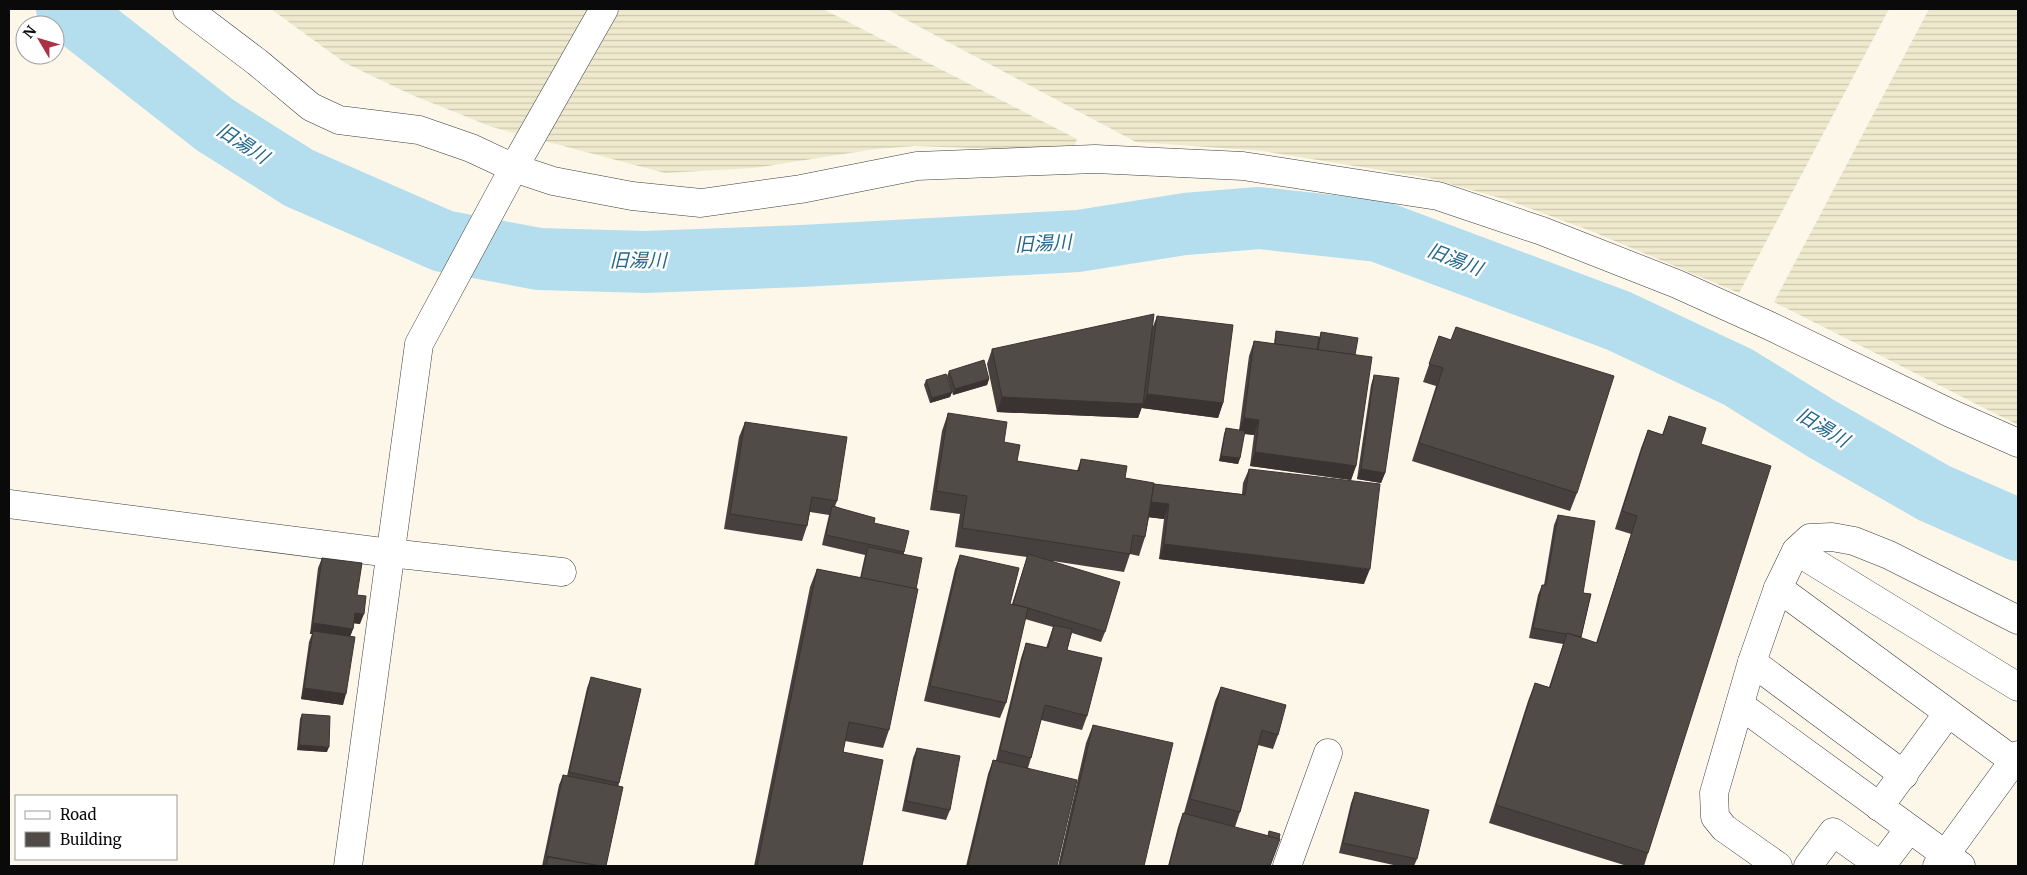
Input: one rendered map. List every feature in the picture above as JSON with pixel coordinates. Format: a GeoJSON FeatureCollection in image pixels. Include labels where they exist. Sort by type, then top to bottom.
{"type":"FeatureCollection","features":[{"type":"Feature","properties":{"kind":"street"},"geometry":{"type":"LineString","coordinates":[[187,9],[257,62],[311,108],[339,120],[419,130],[471,148],[514,168],[553,182],[632,196],[701,203],[801,189],[917,166],[1095,159],[1243,166],[1438,196],[1542,230],[1677,284],[1770,326],[1950,413],[2018,443]]}},
{"type":"Feature","properties":{"kind":"street"},"geometry":{"type":"LineString","coordinates":[[348,866],[419,344],[514,168],[604,9]]}},
{"type":"Feature","properties":{"kind":"street"},"geometry":{"type":"LineString","coordinates":[[9,504],[390,553],[562,572]]}},
{"type":"Feature","properties":{"kind":"street"},"geometry":{"type":"LineString","coordinates":[[1778,866],[1724,828],[1715,817],[1714,793],[1752,662],[1778,588],[1796,551],[1810,538],[1832,536],[1854,541],[1889,555],[2018,620]]}},
{"type":"Feature","properties":{"kind":"street"},"geometry":{"type":"LineString","coordinates":[[1796,551],[2018,687]]}},
{"type":"Feature","properties":{"kind":"street"},"geometry":{"type":"LineString","coordinates":[[1740,705],[1909,829],[1947,862],[2016,758],[1948,713],[1778,588]]}},
{"type":"Feature","properties":{"kind":"street"},"geometry":{"type":"LineString","coordinates":[[1752,662],[1904,775]]}},
{"type":"Feature","properties":{"kind":"street"},"geometry":{"type":"LineString","coordinates":[[1878,807],[1904,775],[1948,713]]}},
{"type":"Feature","properties":{"kind":"street"},"geometry":{"type":"LineString","coordinates":[[1288,866],[1328,753]]}},
{"type":"Feature","properties":{"kind":"street"},"geometry":{"type":"LineString","coordinates":[[1808,866],[1833,832],[1881,866],[1909,829]]}},
{"type":"Feature","properties":{"kind":"shaded area"},"geometry":{"type":"Polygon","coordinates":[[[271,9],[823,9],[1077,139],[1074,147],[1001,149],[915,146],[876,149],[754,168],[665,173],[492,127],[412,95],[345,63],[271,9]]]}},
{"type":"Feature","properties":{"kind":"shaded area"},"geometry":{"type":"Polygon","coordinates":[[[886,9],[1889,9],[1739,293],[1591,231],[1507,200],[1429,178],[1263,151],[1136,142],[886,9]]]}},
{"type":"Feature","properties":{"kind":"shaded area"},"geometry":{"type":"Polygon","coordinates":[[[1929,9],[2018,9],[2018,425],[1774,302],[1929,9]]]}},
{"type":"Feature","properties":{"kind":"building"},"geometry":{"type":"Polygon","coordinates":[[[1154,314],[1143,404],[1002,397],[992,349],[1154,314]]]}},
{"type":"Feature","properties":{"kind":"building"},"geometry":{"type":"Polygon","coordinates":[[[1157,316],[1233,325],[1223,403],[1147,394],[1157,316]]]}},
{"type":"Feature","properties":{"kind":"building"},"geometry":{"type":"Polygon","coordinates":[[[1456,327],[1614,376],[1577,493],[1419,443],[1443,368],[1429,364],[1439,336],[1451,340],[1456,327]]]}},
{"type":"Feature","properties":{"kind":"building"},"geometry":{"type":"Polygon","coordinates":[[[1276,331],[1319,337],[1317,350],[1275,344],[1276,331]]]}},
{"type":"Feature","properties":{"kind":"building"},"geometry":{"type":"Polygon","coordinates":[[[1321,332],[1358,338],[1355,355],[1318,350],[1321,332]]]}},
{"type":"Feature","properties":{"kind":"building"},"geometry":{"type":"Polygon","coordinates":[[[1254,341],[1372,357],[1356,466],[1255,452],[1259,420],[1244,418],[1254,341]]]}},
{"type":"Feature","properties":{"kind":"building"},"geometry":{"type":"Polygon","coordinates":[[[984,360],[989,379],[955,389],[949,371],[984,360]]]}},
{"type":"Feature","properties":{"kind":"building"},"geometry":{"type":"Polygon","coordinates":[[[946,374],[952,392],[932,398],[926,380],[946,374]]]}},
{"type":"Feature","properties":{"kind":"building"},"geometry":{"type":"Polygon","coordinates":[[[1374,375],[1399,378],[1385,473],[1361,469],[1374,375]]]}},
{"type":"Feature","properties":{"kind":"building"},"geometry":{"type":"Polygon","coordinates":[[[948,413],[1007,422],[1004,442],[1020,445],[1017,461],[1079,471],[1081,459],[1127,466],[1125,478],[1154,483],[1145,537],[1133,535],[1130,554],[962,528],[967,496],[936,491],[948,413]]]}},
{"type":"Feature","properties":{"kind":"building"},"geometry":{"type":"Polygon","coordinates":[[[1669,416],[1706,428],[1701,444],[1771,466],[1648,853],[1496,805],[1535,683],[1550,688],[1567,633],[1597,643],[1637,516],[1622,511],[1648,430],[1663,435],[1669,416]]]}},
{"type":"Feature","properties":{"kind":"building"},"geometry":{"type":"Polygon","coordinates":[[[745,422],[847,437],[837,501],[812,497],[807,526],[730,514],[745,422]]]}},
{"type":"Feature","properties":{"kind":"building"},"geometry":{"type":"Polygon","coordinates":[[[1226,428],[1245,431],[1240,458],[1221,456],[1226,428]]]}},
{"type":"Feature","properties":{"kind":"building"},"geometry":{"type":"Polygon","coordinates":[[[1249,469],[1380,484],[1370,569],[1164,544],[1169,504],[1151,502],[1154,484],[1245,495],[1249,469]]]}},
{"type":"Feature","properties":{"kind":"building"},"geometry":{"type":"Polygon","coordinates":[[[832,506],[875,518],[874,523],[909,531],[904,552],[826,535],[832,506]]]}},
{"type":"Feature","properties":{"kind":"building"},"geometry":{"type":"Polygon","coordinates":[[[1558,515],[1595,521],[1583,593],[1591,594],[1581,637],[1533,628],[1542,585],[1546,585],[1558,515]]]}},
{"type":"Feature","properties":{"kind":"building"},"geometry":{"type":"Polygon","coordinates":[[[868,547],[922,558],[916,589],[861,578],[868,547]]]}},
{"type":"Feature","properties":{"kind":"building"},"geometry":{"type":"Polygon","coordinates":[[[1028,554],[1120,582],[1105,632],[1013,604],[1028,554]]]}},
{"type":"Feature","properties":{"kind":"building"},"geometry":{"type":"Polygon","coordinates":[[[960,555],[1019,568],[1010,604],[1028,608],[1006,703],[930,686],[960,555]]]}},
{"type":"Feature","properties":{"kind":"building"},"geometry":{"type":"Polygon","coordinates":[[[322,558],[362,563],[357,595],[366,596],[364,614],[355,613],[353,629],[313,623],[322,558]]]}},
{"type":"Feature","properties":{"kind":"building"},"geometry":{"type":"Polygon","coordinates":[[[817,569],[918,589],[889,730],[849,722],[843,752],[883,760],[862,866],[757,866],[817,569]]]}},
{"type":"Feature","properties":{"kind":"building"},"geometry":{"type":"Polygon","coordinates":[[[1054,625],[1072,629],[1067,650],[1102,658],[1087,716],[1045,705],[1031,758],[1000,750],[1026,643],[1048,648],[1054,625]]]}},
{"type":"Feature","properties":{"kind":"building"},"geometry":{"type":"Polygon","coordinates":[[[313,631],[355,637],[346,694],[304,688],[313,631]]]}},
{"type":"Feature","properties":{"kind":"building"},"geometry":{"type":"Polygon","coordinates":[[[591,677],[641,689],[619,783],[569,772],[591,677]]]}},
{"type":"Feature","properties":{"kind":"building"},"geometry":{"type":"Polygon","coordinates":[[[1221,687],[1286,705],[1278,735],[1262,730],[1240,812],[1190,799],[1221,687]]]}},
{"type":"Feature","properties":{"kind":"building"},"geometry":{"type":"Polygon","coordinates":[[[302,714],[330,716],[329,747],[299,745],[302,714]]]}},
{"type":"Feature","properties":{"kind":"building"},"geometry":{"type":"Polygon","coordinates":[[[1093,725],[1173,743],[1144,866],[1060,866],[1093,725]]]}},
{"type":"Feature","properties":{"kind":"building"},"geometry":{"type":"Polygon","coordinates":[[[917,748],[960,756],[950,810],[906,801],[917,748]]]}},
{"type":"Feature","properties":{"kind":"building"},"geometry":{"type":"Polygon","coordinates":[[[993,760],[1077,780],[1057,866],[968,866],[993,760]]]}},
{"type":"Feature","properties":{"kind":"building"},"geometry":{"type":"Polygon","coordinates":[[[563,775],[623,787],[606,866],[546,856],[563,775]]]}},
{"type":"Feature","properties":{"kind":"building"},"geometry":{"type":"Polygon","coordinates":[[[1355,792],[1429,810],[1417,859],[1343,843],[1355,792]]]}},
{"type":"Feature","properties":{"kind":"building"},"geometry":{"type":"Polygon","coordinates":[[[1183,813],[1280,839],[1270,866],[1169,866],[1183,813]]]}},
{"type":"Feature","properties":{"kind":"building"},"geometry":{"type":"Polygon","coordinates":[[[1269,831],[1280,834],[1279,839],[1268,836],[1269,831]]]}},
{"type":"Feature","properties":{"kind":"building"},"geometry":{"type":"Polygon","coordinates":[[[548,857],[600,866],[546,866],[548,857]]]}},
{"type":"Feature","properties":{"kind":"waterway","name":"旧湯川"},"geometry":{"type":"LineString","coordinates":[[67,9],[215,125],[299,178],[443,241],[539,259],[645,262],[802,256],[1078,241],[1185,224],[1259,218],[1378,231],[1619,321],[1738,377],[1822,429],[1934,493],[2018,530]]}}]}
